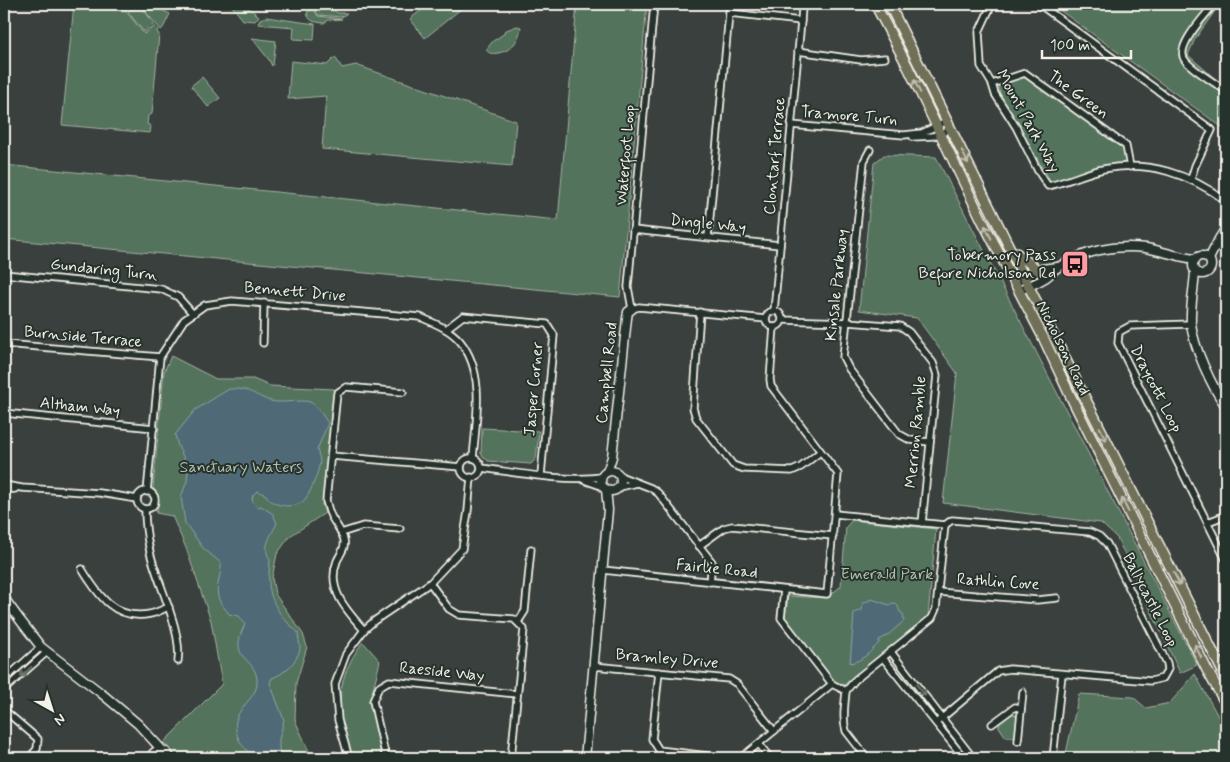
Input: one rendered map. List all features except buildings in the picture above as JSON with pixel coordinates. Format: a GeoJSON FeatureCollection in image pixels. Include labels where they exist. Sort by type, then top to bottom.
{"type":"FeatureCollection","features":[{"type":"Feature","properties":{"kind":"main road","name":"Nicholson Road"},"geometry":{"type":"LineString","coordinates":[[875,4],[1016,287],[1043,337],[1069,393],[1224,694]]}},
{"type":"Feature","properties":{"kind":"main road","name":"Nicholson Road"},"geometry":{"type":"LineString","coordinates":[[889,4],[1026,282],[1226,678]]}},
{"type":"Feature","properties":{"kind":"main road"},"geometry":{"type":"LineString","coordinates":[[1008,244],[1020,258],[1039,271]]}},
{"type":"Feature","properties":{"kind":"main road"},"geometry":{"type":"LineString","coordinates":[[1216,657],[1226,666]]}},
{"type":"Feature","properties":{"kind":"street","name":"Waterfoot Loop"},"geometry":{"type":"LineString","coordinates":[[632,309],[628,287],[654,4]]}},
{"type":"Feature","properties":{"kind":"street"},"geometry":{"type":"LineString","coordinates":[[708,237],[730,4]]}},
{"type":"Feature","properties":{"kind":"street","name":"Clontarf Terrace"},"geometry":{"type":"LineString","coordinates":[[774,311],[802,8],[805,4]]}},
{"type":"Feature","properties":{"kind":"street","name":"Mount Park Way"},"geometry":{"type":"LineString","coordinates":[[992,4],[979,32],[981,66],[1048,186],[1103,169],[1147,167],[1180,174],[1226,201]]}},
{"type":"Feature","properties":{"kind":"street"},"geometry":{"type":"LineString","coordinates":[[1039,4],[1212,130],[1191,179]]}},
{"type":"Feature","properties":{"kind":"street"},"geometry":{"type":"LineString","coordinates":[[1214,4],[1185,42],[1182,51],[1184,60],[1226,91]]}},
{"type":"Feature","properties":{"kind":"street"},"geometry":{"type":"LineString","coordinates":[[729,13],[801,21]]}},
{"type":"Feature","properties":{"kind":"street"},"geometry":{"type":"LineString","coordinates":[[798,51],[861,60],[884,58]]}},
{"type":"Feature","properties":{"kind":"street","name":"The Green"},"geometry":{"type":"LineString","coordinates":[[992,84],[1025,73],[1126,146],[1130,167]]}},
{"type":"Feature","properties":{"kind":"street","name":"Tramore Turn"},"geometry":{"type":"LineString","coordinates":[[791,125],[930,137],[949,125]]}},
{"type":"Feature","properties":{"kind":"street","name":"Kinsale Parkway"},"geometry":{"type":"LineString","coordinates":[[870,150],[864,161],[843,356],[849,369],[899,434],[910,440],[930,442]]}},
{"type":"Feature","properties":{"kind":"street"},"geometry":{"type":"LineString","coordinates":[[1226,228],[1202,258],[1192,266],[1194,270],[1194,291],[1191,324],[1198,351],[1205,368],[1226,406]]}},
{"type":"Feature","properties":{"kind":"street","name":"Dingle Way"},"geometry":{"type":"LineString","coordinates":[[633,230],[780,245]]}},
{"type":"Feature","properties":{"kind":"street"},"geometry":{"type":"LineString","coordinates":[[1026,282],[1039,271],[1057,267],[1090,252],[1114,247],[1147,248],[1178,257],[1202,258],[1211,267],[1194,291]]}},
{"type":"Feature","properties":{"kind":"street"},"geometry":{"type":"LineString","coordinates":[[1178,257],[1198,274],[1205,274]]}},
{"type":"Feature","properties":{"kind":"street"},"geometry":{"type":"LineString","coordinates":[[1016,287],[1026,282],[1046,277],[1057,267]]}},
{"type":"Feature","properties":{"kind":"street","name":"Gundaring Turn"},"geometry":{"type":"LineString","coordinates":[[4,274],[161,289],[178,297],[193,314]]}},
{"type":"Feature","properties":{"kind":"street","name":"Bennett Drive"},"geometry":{"type":"LineString","coordinates":[[178,661],[180,651],[150,552],[145,523],[145,509],[153,506],[154,500],[151,493],[147,492],[160,357],[184,320],[205,306],[232,301],[420,317],[446,329],[460,340],[471,361],[478,385],[473,458]]}},
{"type":"Feature","properties":{"kind":"street"},"geometry":{"type":"LineString","coordinates":[[263,343],[264,303]]}},
{"type":"Feature","properties":{"kind":"street","name":"Campbell Road"},"geometry":{"type":"LineString","coordinates":[[585,758],[608,510],[605,488],[602,484],[604,474],[612,457],[628,312],[635,307],[766,319]]}},
{"type":"Feature","properties":{"kind":"street"},"geometry":{"type":"LineString","coordinates":[[774,311],[780,314],[782,320],[774,328],[768,325],[766,319],[768,313],[774,311]]}},
{"type":"Feature","properties":{"kind":"street"},"geometry":{"type":"LineString","coordinates":[[700,312],[693,408],[696,418],[733,465],[744,469],[792,471],[801,467],[820,452]]}},
{"type":"Feature","properties":{"kind":"street","name":"Jasper Corner"},"geometry":{"type":"LineString","coordinates":[[446,329],[464,316],[548,324],[554,335],[541,475]]}},
{"type":"Feature","properties":{"kind":"street","name":"Merrion Ramble"},"geometry":{"type":"LineString","coordinates":[[782,320],[900,326],[910,332],[933,363],[937,374],[922,523]]}},
{"type":"Feature","properties":{"kind":"street","name":"Draycott Loop"},"geometry":{"type":"LineString","coordinates":[[1191,324],[1130,326],[1120,332],[1118,343],[1226,560]]}},
{"type":"Feature","properties":{"kind":"street"},"geometry":{"type":"LineString","coordinates":[[699,546],[724,528],[732,526],[832,536],[838,474],[771,386],[774,328]]}},
{"type":"Feature","properties":{"kind":"street","name":"Burnside Terrace"},"geometry":{"type":"LineString","coordinates":[[4,344],[160,357]]}},
{"type":"Feature","properties":{"kind":"street"},"geometry":{"type":"LineString","coordinates":[[364,630],[340,601],[334,586],[334,568],[344,548],[344,540],[330,514],[326,501],[337,394],[346,387],[403,392]]}},
{"type":"Feature","properties":{"kind":"street","name":"Altham Way"},"geometry":{"type":"LineString","coordinates":[[4,413],[154,428]]}},
{"type":"Feature","properties":{"kind":"street"},"geometry":{"type":"LineString","coordinates":[[331,456],[461,467]]}},
{"type":"Feature","properties":{"kind":"street","name":"Campbell Road"},"geometry":{"type":"LineString","coordinates":[[608,510],[622,481],[612,457]]}},
{"type":"Feature","properties":{"kind":"street"},"geometry":{"type":"LineString","coordinates":[[473,458],[479,461],[481,468],[479,474],[471,477],[465,476],[461,467],[466,459],[473,458]]}},
{"type":"Feature","properties":{"kind":"street"},"geometry":{"type":"LineString","coordinates":[[481,468],[582,479],[605,488],[618,488],[637,483]]}},
{"type":"Feature","properties":{"kind":"street"},"geometry":{"type":"LineString","coordinates":[[582,479],[604,474],[611,470],[652,488],[658,493],[712,562],[710,582]]}},
{"type":"Feature","properties":{"kind":"street"},"geometry":{"type":"LineString","coordinates":[[349,758],[338,720],[335,684],[346,654],[364,630],[374,621],[430,583],[462,550],[471,477]]}},
{"type":"Feature","properties":{"kind":"street"},"geometry":{"type":"LineString","coordinates":[[4,485],[100,493],[137,499]]}},
{"type":"Feature","properties":{"kind":"street"},"geometry":{"type":"LineString","coordinates":[[4,490],[22,488]]}},
{"type":"Feature","properties":{"kind":"street"},"geometry":{"type":"LineString","coordinates":[[145,509],[140,507],[137,499],[139,494],[147,492]]}},
{"type":"Feature","properties":{"kind":"street"},"geometry":{"type":"LineString","coordinates":[[835,514],[945,525],[936,609],[932,618],[855,680],[846,690],[844,726],[865,756],[856,758]]}},
{"type":"Feature","properties":{"kind":"street"},"geometry":{"type":"LineString","coordinates":[[1208,522],[1226,515]]}},
{"type":"Feature","properties":{"kind":"street","name":"Ballycastle Loop"},"geometry":{"type":"LineString","coordinates":[[936,723],[998,671],[1010,668],[1151,681],[1163,678],[1166,674],[1166,664],[1106,544],[1099,536],[1090,532],[952,520],[945,525]]}},
{"type":"Feature","properties":{"kind":"street"},"geometry":{"type":"LineString","coordinates":[[341,533],[362,526],[400,529]]}},
{"type":"Feature","properties":{"kind":"street","name":"Fairlie Road"},"geometry":{"type":"LineString","coordinates":[[603,570],[827,594],[832,536]]}},
{"type":"Feature","properties":{"kind":"street"},"geometry":{"type":"LineString","coordinates":[[518,622],[525,611],[531,549]]}},
{"type":"Feature","properties":{"kind":"street"},"geometry":{"type":"LineString","coordinates":[[82,569],[98,594],[114,608],[134,616],[151,614],[168,607]]}},
{"type":"Feature","properties":{"kind":"street"},"geometry":{"type":"LineString","coordinates":[[430,583],[449,609],[460,615],[514,619],[524,629],[511,758]]}},
{"type":"Feature","properties":{"kind":"street"},"geometry":{"type":"LineString","coordinates":[[784,590],[781,618],[832,684],[846,690]]}},
{"type":"Feature","properties":{"kind":"street","name":"Rathlin Cove"},"geometry":{"type":"LineString","coordinates":[[938,592],[1037,600],[1057,598]]}},
{"type":"Feature","properties":{"kind":"street"},"geometry":{"type":"LineString","coordinates":[[4,598],[44,649],[101,693],[146,733],[170,758]]}},
{"type":"Feature","properties":{"kind":"street"},"geometry":{"type":"LineString","coordinates":[[4,680],[44,649]]}},
{"type":"Feature","properties":{"kind":"street"},"geometry":{"type":"LineString","coordinates":[[4,690],[44,649]]}},
{"type":"Feature","properties":{"kind":"street"},"geometry":{"type":"LineString","coordinates":[[891,652],[973,758]]}},
{"type":"Feature","properties":{"kind":"street"},"geometry":{"type":"LineString","coordinates":[[883,658],[964,758]]}},
{"type":"Feature","properties":{"kind":"street","name":"Bramley Drive"},"geometry":{"type":"LineString","coordinates":[[594,666],[729,679],[737,684],[774,731]]}},
{"type":"Feature","properties":{"kind":"street"},"geometry":{"type":"LineString","coordinates":[[659,672],[652,739],[659,750],[708,756],[710,758]]}},
{"type":"Feature","properties":{"kind":"street"},"geometry":{"type":"LineString","coordinates":[[1053,758],[1062,674]]}},
{"type":"Feature","properties":{"kind":"street","name":"Raeside Way"},"geometry":{"type":"LineString","coordinates":[[386,758],[373,701],[379,687],[389,681],[517,694]]}},
{"type":"Feature","properties":{"kind":"street"},"geometry":{"type":"LineString","coordinates":[[741,758],[832,684]]}},
{"type":"Feature","properties":{"kind":"street"},"geometry":{"type":"LineString","coordinates":[[1018,741],[1023,692]]}},
{"type":"Feature","properties":{"kind":"street"},"geometry":{"type":"LineString","coordinates":[[992,724],[1014,707],[1021,708]]}},
{"type":"Feature","properties":{"kind":"street"},"geometry":{"type":"LineString","coordinates":[[4,710],[38,739],[37,749],[29,758]]}},
{"type":"Feature","properties":{"kind":"street"},"geometry":{"type":"LineString","coordinates":[[146,733],[152,756],[163,751]]}},
{"type":"Feature","properties":{"kind":"street"},"geometry":{"type":"LineString","coordinates":[[759,744],[770,758]]}},
{"type":"Feature","properties":{"kind":"green space"},"geometry":{"type":"Polygon","coordinates":[[[74,4],[126,4],[126,11],[144,34],[155,26],[158,29],[152,114],[148,116],[147,124],[151,126],[150,133],[62,125],[74,4]]]}},
{"type":"Feature","properties":{"kind":"green space"},"geometry":{"type":"Polygon","coordinates":[[[138,4],[152,5],[170,14],[161,30],[144,10],[154,24],[144,32],[128,12],[138,4]]]}},
{"type":"Feature","properties":{"kind":"green space"},"geometry":{"type":"Polygon","coordinates":[[[223,4],[243,4],[259,16],[255,21],[243,20],[232,6],[223,4]]]}},
{"type":"Feature","properties":{"kind":"green space"},"geometry":{"type":"Polygon","coordinates":[[[317,4],[331,4],[332,9],[338,13],[347,13],[342,17],[318,15],[315,11],[318,16],[342,19],[328,20],[324,23],[315,22],[309,18],[307,12],[317,4]]]}},
{"type":"Feature","properties":{"kind":"green space"},"geometry":{"type":"Polygon","coordinates":[[[429,4],[467,4],[425,38],[410,19],[429,4]]]}},
{"type":"Feature","properties":{"kind":"green space"},"geometry":{"type":"Polygon","coordinates":[[[577,4],[647,4],[620,297],[4,239],[4,165],[558,220],[577,4]]]}},
{"type":"Feature","properties":{"kind":"green space"},"geometry":{"type":"Polygon","coordinates":[[[1051,4],[1220,4],[1195,39],[1188,55],[1226,88],[1226,130],[1051,4]]]}},
{"type":"Feature","properties":{"kind":"green space"},"geometry":{"type":"Polygon","coordinates":[[[266,17],[315,24],[314,40],[293,39],[294,27],[258,24],[260,19],[266,17]]]}},
{"type":"Feature","properties":{"kind":"green space"},"geometry":{"type":"Polygon","coordinates":[[[517,26],[521,27],[520,32],[517,40],[511,47],[503,52],[494,54],[486,50],[493,41],[505,33],[504,31],[517,26]]]}},
{"type":"Feature","properties":{"kind":"green space"},"geometry":{"type":"Polygon","coordinates":[[[252,38],[276,41],[272,66],[269,60],[252,38]]]}},
{"type":"Feature","properties":{"kind":"green space"},"geometry":{"type":"Polygon","coordinates":[[[335,57],[342,68],[356,65],[516,121],[512,166],[322,149],[326,96],[288,99],[291,61],[327,65],[335,57]]]}},
{"type":"Feature","properties":{"kind":"green space"},"geometry":{"type":"Polygon","coordinates":[[[1026,76],[1125,149],[1127,163],[1100,166],[1051,182],[1003,101],[997,85],[1026,76]]]}},
{"type":"Feature","properties":{"kind":"green space"},"geometry":{"type":"Polygon","coordinates":[[[202,77],[220,98],[208,107],[191,86],[202,77]]]}},
{"type":"Feature","properties":{"kind":"green space"},"geometry":{"type":"Polygon","coordinates":[[[884,155],[936,157],[1197,665],[1180,673],[1117,538],[1101,523],[943,503],[957,373],[917,318],[859,310],[874,163],[884,155]]]}},
{"type":"Feature","properties":{"kind":"green space","name":"Sanctuary Waters"},"geometry":{"type":"Polygon","coordinates":[[[171,356],[216,379],[253,379],[270,386],[334,389],[322,505],[325,513],[290,536],[277,554],[272,578],[275,594],[303,634],[307,647],[296,683],[295,720],[311,756],[336,751],[339,758],[177,758],[169,747],[163,743],[222,684],[211,621],[186,548],[172,516],[156,513],[158,500],[153,488],[164,372],[171,356]]]}},
{"type":"Feature","properties":{"kind":"green space"},"geometry":{"type":"Polygon","coordinates":[[[482,428],[539,431],[536,459],[531,464],[488,461],[481,454],[482,428]]]}},
{"type":"Feature","properties":{"kind":"green space","name":"Emerald Park"},"geometry":{"type":"Polygon","coordinates":[[[852,520],[936,529],[928,617],[844,685],[834,682],[785,618],[788,596],[827,598],[841,586],[846,527],[852,520]]]}},
{"type":"Feature","properties":{"kind":"green space"},"geometry":{"type":"Polygon","coordinates":[[[363,642],[380,661],[370,702],[382,758],[353,758],[345,735],[340,710],[341,689],[347,669],[363,642]]]}},
{"type":"Feature","properties":{"kind":"green space"},"geometry":{"type":"Polygon","coordinates":[[[1195,674],[1226,731],[1226,758],[1065,758],[1079,694],[1133,697],[1146,708],[1170,703],[1195,674]]]}},
{"type":"Feature","properties":{"kind":"green space"},"geometry":{"type":"Polygon","coordinates":[[[1011,713],[1017,716],[1016,735],[1006,737],[999,727],[999,723],[1011,713]]]}},
{"type":"Feature","properties":{"kind":"water"},"geometry":{"type":"Polygon","coordinates":[[[229,389],[247,391],[275,402],[310,402],[318,409],[328,423],[317,450],[320,464],[313,486],[306,498],[297,504],[285,506],[274,503],[266,495],[257,491],[253,495],[252,500],[257,507],[261,506],[273,514],[277,523],[267,546],[270,559],[270,590],[278,610],[298,632],[300,645],[299,654],[293,663],[281,674],[272,678],[270,683],[284,720],[279,740],[281,758],[256,758],[240,742],[236,731],[236,721],[239,713],[253,694],[257,679],[255,671],[240,651],[240,636],[245,624],[239,616],[229,614],[220,602],[217,590],[221,563],[203,548],[185,523],[181,497],[187,481],[188,467],[175,435],[195,410],[229,389]]]}},
{"type":"Feature","properties":{"kind":"water"},"geometry":{"type":"Polygon","coordinates":[[[872,599],[889,605],[897,604],[900,612],[903,614],[904,621],[887,636],[879,640],[879,643],[866,656],[850,663],[854,613],[862,610],[863,603],[872,599]]]}},
{"type":"Feature","properties":{"kind":"place","name":"Tobermory Pass Before Nicholson Rd"},"geometry":{"type":"Point","coordinates":[1075,264]}}]}
